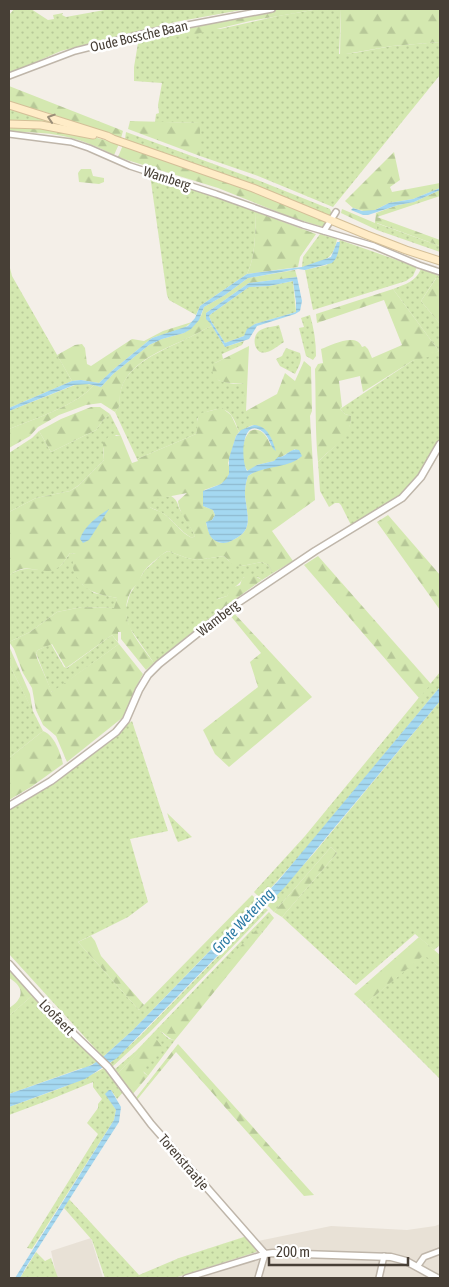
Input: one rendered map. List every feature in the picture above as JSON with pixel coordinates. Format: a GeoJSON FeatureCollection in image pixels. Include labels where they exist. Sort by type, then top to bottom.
{"type":"FeatureCollection","features":[{"type":"Feature","properties":{"kind":"main road","name":"Wamberg"},"geometry":{"type":"LineString","coordinates":[[9,105],[107,136],[253,188],[406,250],[440,261]]}},
{"type":"Feature","properties":{"kind":"main road","name":"Wamberg"},"geometry":{"type":"LineString","coordinates":[[9,124],[41,125],[113,139]]}},
{"type":"Feature","properties":{"kind":"street","name":"Oude Bossche Baan"},"geometry":{"type":"LineString","coordinates":[[9,76],[75,51],[150,32],[272,9]]}},
{"type":"Feature","properties":{"kind":"street","name":"Wamberg"},"geometry":{"type":"LineString","coordinates":[[9,134],[71,142],[130,166],[302,225],[374,246],[440,272]]}},
{"type":"Feature","properties":{"kind":"street"},"geometry":{"type":"LineString","coordinates":[[324,230],[336,212]]}},
{"type":"Feature","properties":{"kind":"street","name":"Wamberg"},"geometry":{"type":"LineString","coordinates":[[9,806],[51,780],[116,732],[126,720],[148,675],[159,664],[227,610],[315,551],[402,498],[421,477],[440,444]]}},
{"type":"Feature","properties":{"kind":"street","name":"Loofaert"},"geometry":{"type":"LineString","coordinates":[[9,964],[58,1020],[108,1067]]}},
{"type":"Feature","properties":{"kind":"street","name":"Torenstraatje"},"geometry":{"type":"LineString","coordinates":[[108,1067],[151,1124],[265,1254]]}},
{"type":"Feature","properties":{"kind":"street"},"geometry":{"type":"LineString","coordinates":[[417,1267],[424,1257],[440,1251]]}},
{"type":"Feature","properties":{"kind":"street"},"geometry":{"type":"LineString","coordinates":[[186,1278],[273,1252],[399,1258],[438,1278]]}},
{"type":"Feature","properties":{"kind":"street"},"geometry":{"type":"LineString","coordinates":[[258,1278],[265,1254]]}},
{"type":"Feature","properties":{"kind":"street"},"geometry":{"type":"LineString","coordinates":[[379,1278],[384,1256]]}},
{"type":"Feature","properties":{"kind":"shaded area"},"geometry":{"type":"Polygon","coordinates":[[[440,1224],[440,1278],[139,1278],[258,1241],[331,1226],[407,1230],[440,1224]]]}},
{"type":"Feature","properties":{"kind":"shaded area"},"geometry":{"type":"Polygon","coordinates":[[[91,1238],[103,1278],[57,1278],[51,1251],[91,1238]]]}},
{"type":"Feature","properties":{"kind":"green space"},"geometry":{"type":"Polygon","coordinates":[[[14,9],[31,9],[48,20],[54,19],[53,15],[63,13],[62,15],[66,17],[110,9],[247,9],[175,22],[61,51],[15,71],[9,71],[9,15],[14,9]]]}},
{"type":"Feature","properties":{"kind":"green space"},"geometry":{"type":"Polygon","coordinates":[[[276,9],[319,9],[250,21],[196,34],[176,35],[170,29],[276,9]]]}},
{"type":"Feature","properties":{"kind":"green space"},"geometry":{"type":"Polygon","coordinates":[[[319,9],[341,9],[339,54],[392,46],[440,42],[440,75],[333,207],[258,176],[200,156],[200,123],[155,122],[156,114],[159,113],[158,105],[162,83],[134,81],[134,67],[139,37],[170,29],[220,29],[319,9]]]}},
{"type":"Feature","properties":{"kind":"green space"},"geometry":{"type":"Polygon","coordinates":[[[341,9],[440,9],[440,42],[392,46],[340,55],[341,9]]]}},
{"type":"Feature","properties":{"kind":"green space"},"geometry":{"type":"Polygon","coordinates":[[[9,86],[121,130],[123,131],[121,138],[45,112],[9,103],[9,86]]]}},
{"type":"Feature","properties":{"kind":"green space"},"geometry":{"type":"Polygon","coordinates":[[[9,106],[77,127],[9,122],[9,106]]]}},
{"type":"Feature","properties":{"kind":"green space"},"geometry":{"type":"Polygon","coordinates":[[[130,121],[200,123],[200,156],[128,129],[130,121]]]}},
{"type":"Feature","properties":{"kind":"green space"},"geometry":{"type":"Polygon","coordinates":[[[9,125],[51,128],[79,133],[119,144],[114,155],[88,143],[63,136],[38,132],[9,132],[9,125]]]}},
{"type":"Feature","properties":{"kind":"green space"},"geometry":{"type":"Polygon","coordinates":[[[126,132],[260,181],[330,209],[332,214],[330,216],[250,184],[125,139],[126,132]]]}},
{"type":"Feature","properties":{"kind":"green space"},"geometry":{"type":"Polygon","coordinates":[[[123,145],[257,192],[327,222],[323,227],[290,217],[218,188],[118,157],[123,145]]]}},
{"type":"Feature","properties":{"kind":"green space"},"geometry":{"type":"Polygon","coordinates":[[[394,152],[400,180],[390,187],[392,192],[440,183],[440,188],[413,199],[389,203],[367,212],[353,208],[345,201],[394,152]]]}},
{"type":"Feature","properties":{"kind":"green space"},"geometry":{"type":"Polygon","coordinates":[[[81,169],[91,169],[93,176],[104,178],[104,182],[99,184],[79,182],[78,173],[81,169]]]}},
{"type":"Feature","properties":{"kind":"green space"},"geometry":{"type":"Polygon","coordinates":[[[150,175],[235,203],[256,212],[254,252],[247,274],[200,306],[196,315],[169,300],[167,295],[150,175]]]}},
{"type":"Feature","properties":{"kind":"green space"},"geometry":{"type":"Polygon","coordinates":[[[440,190],[440,196],[377,217],[440,240],[440,246],[377,223],[377,230],[341,213],[342,209],[375,223],[376,213],[398,205],[414,202],[440,190]]]}},
{"type":"Feature","properties":{"kind":"green space"},"geometry":{"type":"Polygon","coordinates":[[[256,212],[316,234],[300,257],[298,267],[247,274],[254,252],[256,212]]]}},
{"type":"Feature","properties":{"kind":"green space"},"geometry":{"type":"Polygon","coordinates":[[[376,223],[440,246],[440,252],[377,230],[376,223]]]}},
{"type":"Feature","properties":{"kind":"green space"},"geometry":{"type":"Polygon","coordinates":[[[320,234],[337,239],[333,252],[321,262],[302,267],[303,257],[320,234]]]}},
{"type":"Feature","properties":{"kind":"green space"},"geometry":{"type":"Polygon","coordinates":[[[340,240],[417,267],[413,276],[406,281],[313,310],[305,270],[327,265],[340,240]]]}},
{"type":"Feature","properties":{"kind":"green space"},"geometry":{"type":"Polygon","coordinates":[[[9,264],[12,276],[72,381],[9,408],[9,264]]]}},
{"type":"Feature","properties":{"kind":"green space"},"geometry":{"type":"Polygon","coordinates":[[[421,269],[440,276],[440,279],[436,278],[421,301],[440,324],[440,442],[419,478],[404,494],[352,527],[341,505],[335,503],[329,507],[320,491],[318,462],[339,442],[348,430],[351,416],[345,414],[340,409],[412,361],[439,351],[393,289],[413,280],[421,269]]]}},
{"type":"Feature","properties":{"kind":"green space"},"geometry":{"type":"Polygon","coordinates":[[[295,270],[297,277],[249,283],[206,313],[212,326],[162,350],[140,363],[131,371],[125,381],[120,392],[120,405],[115,412],[101,403],[86,405],[59,415],[38,427],[30,436],[9,448],[9,429],[67,405],[78,399],[94,385],[101,387],[113,374],[149,345],[184,333],[201,316],[204,307],[225,295],[248,278],[295,270]]]}},
{"type":"Feature","properties":{"kind":"green space"},"geometry":{"type":"Polygon","coordinates":[[[437,277],[440,279],[440,324],[421,301],[437,277]]]}},
{"type":"Feature","properties":{"kind":"green space"},"geometry":{"type":"Polygon","coordinates":[[[293,281],[296,312],[255,324],[244,336],[225,343],[211,321],[209,316],[211,314],[249,287],[269,286],[293,281]]]}},
{"type":"Feature","properties":{"kind":"green space"},"geometry":{"type":"Polygon","coordinates":[[[393,289],[439,351],[428,357],[412,361],[363,392],[360,376],[339,381],[342,407],[340,409],[345,414],[351,416],[350,424],[348,431],[340,442],[318,462],[315,369],[318,364],[323,363],[321,349],[343,341],[355,340],[362,347],[365,346],[368,349],[372,358],[402,345],[384,300],[317,323],[316,314],[393,289]]]}},
{"type":"Feature","properties":{"kind":"green space"},"geometry":{"type":"Polygon","coordinates":[[[310,315],[316,346],[316,356],[313,360],[306,356],[299,328],[304,327],[301,318],[310,315]]]}},
{"type":"Feature","properties":{"kind":"green space"},"geometry":{"type":"Polygon","coordinates":[[[192,322],[184,328],[152,338],[99,383],[81,380],[72,381],[57,355],[75,345],[82,344],[85,348],[87,364],[91,366],[132,339],[144,341],[163,331],[192,322]]]}},
{"type":"Feature","properties":{"kind":"green space"},"geometry":{"type":"Polygon","coordinates":[[[279,325],[284,342],[269,351],[259,351],[255,345],[255,337],[259,331],[279,325]]]}},
{"type":"Feature","properties":{"kind":"green space"},"geometry":{"type":"Polygon","coordinates":[[[212,326],[225,347],[244,341],[242,345],[222,354],[223,359],[215,363],[218,380],[233,384],[245,383],[246,411],[249,414],[250,426],[239,432],[230,414],[219,409],[208,411],[197,419],[198,429],[196,434],[137,459],[115,412],[120,405],[120,392],[125,381],[140,363],[162,350],[212,326]]]}},
{"type":"Feature","properties":{"kind":"green space"},"geometry":{"type":"Polygon","coordinates":[[[249,346],[246,411],[277,394],[285,373],[295,381],[304,361],[311,367],[312,411],[310,416],[315,500],[272,531],[293,561],[273,573],[268,565],[262,562],[241,566],[232,564],[224,556],[197,560],[168,551],[163,554],[144,571],[131,591],[127,603],[126,613],[132,631],[154,663],[146,670],[121,639],[121,632],[118,632],[118,642],[112,635],[66,668],[52,644],[38,650],[36,653],[37,658],[52,692],[119,644],[143,674],[122,718],[67,762],[56,736],[43,725],[36,710],[32,688],[9,642],[30,632],[57,612],[82,607],[114,608],[117,598],[102,595],[84,586],[74,571],[73,559],[76,554],[70,553],[61,565],[51,571],[22,569],[9,576],[9,512],[36,498],[70,491],[78,486],[104,460],[103,443],[109,436],[121,436],[132,463],[138,461],[137,459],[196,434],[198,418],[201,413],[222,408],[231,415],[239,432],[228,463],[230,470],[228,478],[221,484],[204,490],[203,506],[213,510],[215,515],[212,520],[206,523],[213,539],[224,543],[239,537],[246,529],[247,524],[245,493],[248,476],[256,471],[299,459],[295,449],[274,461],[257,465],[248,471],[243,462],[242,451],[250,431],[261,431],[271,446],[272,442],[270,436],[254,425],[249,425],[249,414],[244,412],[245,383],[227,383],[216,379],[213,375],[215,363],[249,346]],[[187,493],[146,501],[151,508],[162,512],[192,538],[195,536],[180,510],[178,501],[187,493]]]}},
{"type":"Feature","properties":{"kind":"green space"},"geometry":{"type":"Polygon","coordinates":[[[286,348],[300,353],[301,361],[295,374],[280,366],[276,359],[282,356],[286,348]]]}},
{"type":"Feature","properties":{"kind":"green space"},"geometry":{"type":"Polygon","coordinates":[[[80,383],[94,385],[78,399],[67,405],[9,429],[9,411],[80,383]]]}},
{"type":"Feature","properties":{"kind":"green space"},"geometry":{"type":"Polygon","coordinates":[[[91,407],[100,407],[110,414],[96,430],[51,452],[39,431],[61,419],[91,407]]]}},
{"type":"Feature","properties":{"kind":"green space"},"geometry":{"type":"Polygon","coordinates":[[[110,414],[121,436],[116,435],[103,448],[104,460],[79,485],[70,491],[36,498],[9,512],[9,453],[32,438],[39,431],[51,452],[96,430],[110,414]]]}},
{"type":"Feature","properties":{"kind":"green space"},"geometry":{"type":"Polygon","coordinates":[[[171,496],[177,502],[195,536],[192,538],[164,514],[146,505],[146,500],[171,496]]]}},
{"type":"Feature","properties":{"kind":"green space"},"geometry":{"type":"Polygon","coordinates":[[[388,515],[440,575],[440,610],[377,522],[388,515]]]}},
{"type":"Feature","properties":{"kind":"green space"},"geometry":{"type":"Polygon","coordinates":[[[168,551],[197,560],[224,556],[229,561],[241,566],[262,562],[268,565],[273,573],[262,580],[258,577],[244,577],[227,596],[217,599],[216,613],[154,663],[129,627],[125,611],[130,594],[145,570],[168,551]]]}},
{"type":"Feature","properties":{"kind":"green space"},"geometry":{"type":"Polygon","coordinates":[[[70,553],[76,554],[82,584],[94,593],[117,598],[115,608],[82,607],[57,612],[30,632],[9,642],[9,576],[23,569],[51,570],[63,563],[70,553]]]}},
{"type":"Feature","properties":{"kind":"green space"},"geometry":{"type":"Polygon","coordinates":[[[318,556],[431,684],[419,698],[304,565],[318,556]]]}},
{"type":"Feature","properties":{"kind":"green space"},"geometry":{"type":"Polygon","coordinates":[[[247,575],[253,575],[262,580],[216,613],[214,607],[215,600],[227,596],[231,588],[240,585],[242,579],[247,575]]]}},
{"type":"Feature","properties":{"kind":"green space"},"geometry":{"type":"Polygon","coordinates":[[[233,612],[312,697],[229,767],[215,754],[203,730],[258,687],[250,662],[261,653],[229,614],[233,612]]]}},
{"type":"Feature","properties":{"kind":"green space"},"geometry":{"type":"Polygon","coordinates":[[[112,635],[119,644],[53,692],[51,691],[36,653],[38,650],[51,644],[64,667],[67,668],[112,635]]]}},
{"type":"Feature","properties":{"kind":"green space"},"geometry":{"type":"Polygon","coordinates":[[[9,646],[30,694],[33,712],[9,664],[9,646]]]}},
{"type":"Feature","properties":{"kind":"green space"},"geometry":{"type":"Polygon","coordinates":[[[9,664],[43,731],[9,758],[9,664]]]}},
{"type":"Feature","properties":{"kind":"green space"},"geometry":{"type":"Polygon","coordinates":[[[440,672],[440,687],[303,852],[261,899],[254,892],[305,836],[440,672]]]}},
{"type":"Feature","properties":{"kind":"green space"},"geometry":{"type":"Polygon","coordinates":[[[440,701],[440,945],[434,950],[415,934],[356,985],[282,917],[337,853],[331,847],[274,912],[267,905],[315,852],[440,701]]]}},
{"type":"Feature","properties":{"kind":"green space"},"geometry":{"type":"Polygon","coordinates":[[[132,721],[168,831],[130,839],[148,902],[128,917],[78,942],[139,1010],[252,895],[258,901],[133,1030],[103,1057],[9,954],[9,809],[45,788],[132,721]]]}},
{"type":"Feature","properties":{"kind":"green space"},"geometry":{"type":"Polygon","coordinates":[[[43,731],[54,740],[63,764],[9,800],[9,758],[43,731]]]}},
{"type":"Feature","properties":{"kind":"green space"},"geometry":{"type":"Polygon","coordinates":[[[167,813],[192,837],[178,842],[167,813]]]}},
{"type":"Feature","properties":{"kind":"green space"},"geometry":{"type":"Polygon","coordinates":[[[331,847],[337,853],[282,917],[274,912],[331,847]]]}},
{"type":"Feature","properties":{"kind":"green space"},"geometry":{"type":"Polygon","coordinates":[[[265,908],[268,910],[150,1032],[112,1067],[109,1064],[140,1036],[265,908]]]}},
{"type":"Feature","properties":{"kind":"green space"},"geometry":{"type":"Polygon","coordinates":[[[269,912],[274,918],[262,933],[258,929],[160,1031],[169,1039],[175,1040],[148,1076],[142,1070],[157,1040],[154,1037],[118,1073],[115,1069],[136,1051],[269,912]]]}},
{"type":"Feature","properties":{"kind":"green space"},"geometry":{"type":"Polygon","coordinates":[[[258,928],[262,933],[175,1040],[159,1031],[258,928]]]}},
{"type":"Feature","properties":{"kind":"green space"},"geometry":{"type":"Polygon","coordinates":[[[91,936],[101,956],[144,1005],[139,1010],[78,942],[91,936]]]}},
{"type":"Feature","properties":{"kind":"green space"},"geometry":{"type":"Polygon","coordinates":[[[419,937],[440,955],[440,967],[424,955],[365,1004],[354,994],[419,937]]]}},
{"type":"Feature","properties":{"kind":"green space"},"geometry":{"type":"Polygon","coordinates":[[[424,954],[440,967],[440,1079],[365,1004],[424,954]]]}},
{"type":"Feature","properties":{"kind":"green space"},"geometry":{"type":"Polygon","coordinates":[[[10,969],[34,994],[9,1016],[9,1008],[18,1001],[21,993],[18,985],[9,978],[10,969]]]}},
{"type":"Feature","properties":{"kind":"green space"},"geometry":{"type":"Polygon","coordinates":[[[34,994],[99,1061],[83,1069],[9,1094],[9,1016],[34,994]]]}},
{"type":"Feature","properties":{"kind":"green space"},"geometry":{"type":"Polygon","coordinates":[[[154,1036],[163,1048],[143,1069],[144,1073],[148,1076],[132,1095],[118,1073],[154,1036]]]}},
{"type":"Feature","properties":{"kind":"green space"},"geometry":{"type":"Polygon","coordinates":[[[178,1044],[314,1195],[304,1196],[176,1052],[136,1101],[135,1099],[178,1044]]]}},
{"type":"Feature","properties":{"kind":"green space"},"geometry":{"type":"Polygon","coordinates":[[[106,1067],[125,1090],[117,1099],[111,1090],[106,1094],[116,1110],[114,1120],[32,1249],[27,1248],[98,1134],[87,1123],[102,1099],[93,1087],[93,1082],[9,1115],[9,1107],[71,1084],[106,1067]]]}},
{"type":"Feature","properties":{"kind":"green space"},"geometry":{"type":"Polygon","coordinates":[[[69,1199],[139,1275],[179,1258],[247,1236],[258,1249],[256,1252],[174,1278],[105,1278],[92,1240],[64,1208],[69,1199]]]}},
{"type":"Feature","properties":{"kind":"green space"},"geometry":{"type":"Polygon","coordinates":[[[36,1252],[45,1261],[51,1258],[58,1278],[20,1278],[36,1252]]]}},
{"type":"Feature","properties":{"kind":"water"},"geometry":{"type":"Polygon","coordinates":[[[440,188],[440,190],[414,202],[368,215],[351,210],[353,208],[362,211],[375,210],[389,203],[413,199],[440,188]]]}},
{"type":"Feature","properties":{"kind":"water"},"geometry":{"type":"Polygon","coordinates":[[[337,242],[340,242],[339,250],[336,259],[332,263],[305,270],[298,269],[248,278],[225,295],[204,307],[199,320],[191,329],[149,345],[113,374],[101,387],[89,384],[74,385],[9,411],[9,408],[72,381],[81,380],[99,383],[152,338],[188,326],[195,318],[200,306],[247,274],[302,267],[331,257],[337,242]]]}},
{"type":"Feature","properties":{"kind":"water"},"geometry":{"type":"Polygon","coordinates":[[[297,277],[302,301],[300,311],[257,326],[249,339],[225,347],[206,319],[206,313],[249,283],[297,277]],[[293,281],[269,286],[249,287],[209,316],[225,343],[244,336],[247,329],[255,324],[296,312],[293,281]]]}},
{"type":"Feature","properties":{"kind":"water"},"geometry":{"type":"Polygon","coordinates":[[[254,425],[266,431],[276,451],[263,432],[256,428],[251,429],[244,441],[243,449],[247,471],[257,465],[274,461],[278,457],[296,449],[299,450],[302,456],[290,463],[261,470],[248,476],[245,493],[248,520],[246,529],[239,537],[226,543],[220,543],[213,539],[208,531],[206,522],[212,520],[215,515],[213,510],[203,506],[203,491],[221,484],[226,479],[229,474],[229,458],[236,436],[241,430],[254,425]]]}},
{"type":"Feature","properties":{"kind":"water"},"geometry":{"type":"Polygon","coordinates":[[[109,509],[89,540],[83,543],[80,539],[88,526],[109,509]]]}},
{"type":"Feature","properties":{"kind":"water","name":"Grote Wetering"},"geometry":{"type":"Polygon","coordinates":[[[440,687],[440,701],[285,887],[117,1058],[85,1079],[9,1107],[9,1094],[92,1065],[133,1030],[278,881],[440,687]]]}},
{"type":"Feature","properties":{"kind":"water"},"geometry":{"type":"Polygon","coordinates":[[[111,1090],[121,1107],[119,1122],[20,1278],[15,1278],[114,1120],[116,1110],[105,1094],[111,1090]]]}}]}
